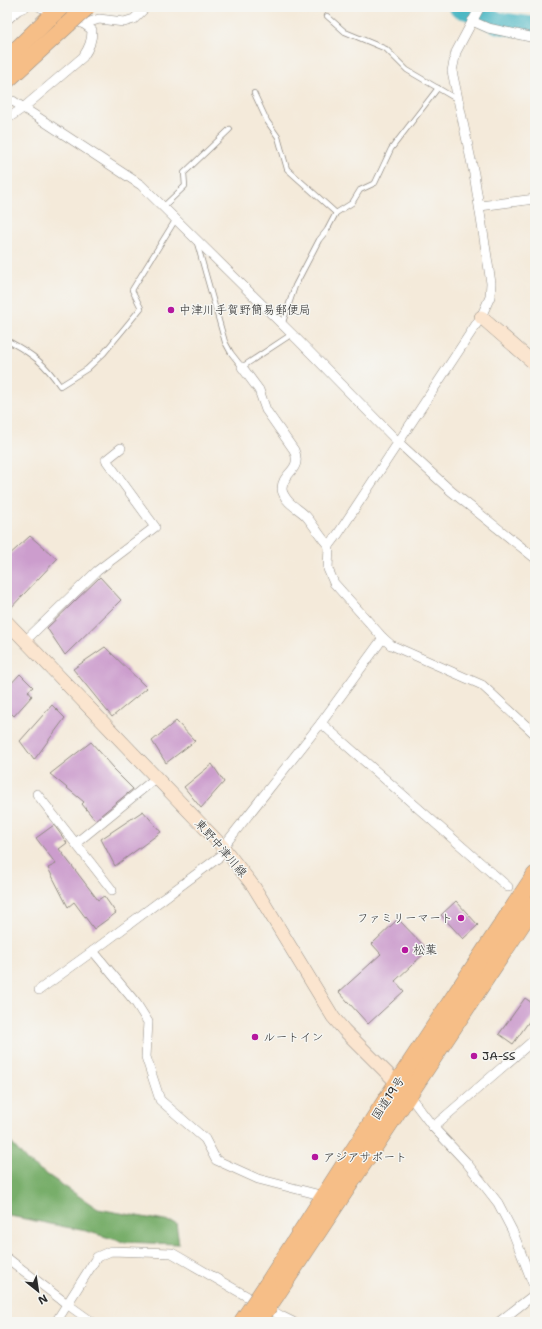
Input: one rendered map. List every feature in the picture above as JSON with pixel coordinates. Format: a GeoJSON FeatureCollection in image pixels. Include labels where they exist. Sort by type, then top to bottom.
{"type":"FeatureCollection","features":[{"type":"Feature","properties":{"kind":"highway"},"geometry":{"type":"LineString","coordinates":[[7,80],[76,24],[87,7]]}},
{"type":"Feature","properties":{"kind":"highway"},"geometry":{"type":"LineString","coordinates":[[7,58],[50,10]]}},
{"type":"Feature","properties":{"kind":"highway","name":"国道19号"},"geometry":{"type":"LineString","coordinates":[[242,1322],[271,1290],[403,1089],[535,875]]}},
{"type":"Feature","properties":{"kind":"highway","name":"国道19号"},"geometry":{"type":"LineString","coordinates":[[258,1322],[271,1290],[324,1196],[403,1089],[535,904]]}},
{"type":"Feature","properties":{"kind":"main road"},"geometry":{"type":"LineString","coordinates":[[481,317],[535,364]]}},
{"type":"Feature","properties":{"kind":"main road","name":"東野中津川線"},"geometry":{"type":"LineString","coordinates":[[7,622],[224,850],[254,888],[333,1017],[403,1089]]}},
{"type":"Feature","properties":{"kind":"street"},"geometry":{"type":"LineString","coordinates":[[7,20],[18,10],[25,7]]}},
{"type":"Feature","properties":{"kind":"street"},"geometry":{"type":"LineString","coordinates":[[76,24],[99,19],[124,22],[134,19],[146,7]]}},
{"type":"Feature","properties":{"kind":"street"},"geometry":{"type":"LineString","coordinates":[[480,7],[456,52],[452,71],[480,206],[490,284],[490,297],[481,317],[399,443],[329,546],[328,569],[334,584],[391,645],[482,685],[535,734]]}},
{"type":"Feature","properties":{"kind":"street"},"geometry":{"type":"LineString","coordinates":[[7,119],[23,108],[83,57],[89,47],[92,37],[92,30],[76,24],[50,10]]}},
{"type":"Feature","properties":{"kind":"street"},"geometry":{"type":"LineString","coordinates":[[472,20],[488,28],[535,38]]}},
{"type":"Feature","properties":{"kind":"street"},"geometry":{"type":"LineString","coordinates":[[12,100],[141,185],[164,206],[197,241],[292,334],[399,443],[451,491],[535,558]]}},
{"type":"Feature","properties":{"kind":"street"},"geometry":{"type":"LineString","coordinates":[[480,206],[535,199]]}},
{"type":"Feature","properties":{"kind":"street"},"geometry":{"type":"LineString","coordinates":[[242,367],[260,390],[266,410],[294,450],[297,457],[297,464],[283,484],[282,490],[284,496],[306,516],[329,546]]}},
{"type":"Feature","properties":{"kind":"street"},"geometry":{"type":"LineString","coordinates":[[25,641],[97,571],[155,527],[106,460],[121,448]]}},
{"type":"Feature","properties":{"kind":"street"},"geometry":{"type":"LineString","coordinates":[[39,990],[224,850],[322,723],[383,638]]}},
{"type":"Feature","properties":{"kind":"street"},"geometry":{"type":"LineString","coordinates":[[322,723],[508,887]]}},
{"type":"Feature","properties":{"kind":"street"},"geometry":{"type":"LineString","coordinates":[[76,844],[156,778]]}},
{"type":"Feature","properties":{"kind":"street"},"geometry":{"type":"LineString","coordinates":[[37,794],[112,890]]}},
{"type":"Feature","properties":{"kind":"street"},"geometry":{"type":"LineString","coordinates":[[92,951],[136,1003],[148,1022],[146,1057],[160,1100],[204,1139],[216,1160],[258,1180],[324,1196]]}},
{"type":"Feature","properties":{"kind":"street"},"geometry":{"type":"LineString","coordinates":[[434,1127],[535,1039]]}},
{"type":"Feature","properties":{"kind":"street"},"geometry":{"type":"LineString","coordinates":[[403,1089],[434,1127],[466,1162],[498,1203],[512,1230],[535,1289]]}},
{"type":"Feature","properties":{"kind":"street"},"geometry":{"type":"LineString","coordinates":[[56,1322],[97,1257],[111,1251],[172,1253],[293,1322]]}},
{"type":"Feature","properties":{"kind":"street"},"geometry":{"type":"LineString","coordinates":[[7,1258],[92,1322]]}},
{"type":"Feature","properties":{"kind":"street"},"geometry":{"type":"LineString","coordinates":[[499,1322],[535,1294]]}},
{"type":"Feature","properties":{"kind":"lane"},"geometry":{"type":"LineString","coordinates":[[327,16],[345,32],[386,49],[407,70],[459,101]]}},
{"type":"Feature","properties":{"kind":"lane"},"geometry":{"type":"LineString","coordinates":[[282,325],[295,286],[319,240],[327,230],[336,213],[352,203],[360,190],[375,183],[391,149],[438,88]]}},
{"type":"Feature","properties":{"kind":"lane"},"geometry":{"type":"LineString","coordinates":[[254,93],[267,121],[278,137],[287,169],[336,213]]}},
{"type":"Feature","properties":{"kind":"lane"},"geometry":{"type":"LineString","coordinates":[[164,206],[185,186],[184,173],[230,129]]}},
{"type":"Feature","properties":{"kind":"lane"},"geometry":{"type":"LineString","coordinates":[[10,342],[39,360],[50,371],[60,386],[87,368],[104,353],[141,308],[132,290],[176,219]]}},
{"type":"Feature","properties":{"kind":"lane"},"geometry":{"type":"LineString","coordinates":[[197,241],[224,342],[242,367],[292,334]]}},
{"type":"Feature","properties":{"kind":"green space"},"geometry":{"type":"Polygon","coordinates":[[[7,1138],[27,1161],[98,1209],[176,1223],[179,1244],[123,1242],[86,1231],[10,1216],[7,1213],[7,1138]]]}},
{"type":"Feature","properties":{"kind":"building"},"geometry":{"type":"Polygon","coordinates":[[[30,536],[57,559],[7,612],[7,557],[30,536]]]}},
{"type":"Feature","properties":{"kind":"building"},"geometry":{"type":"Polygon","coordinates":[[[100,577],[121,600],[65,655],[47,628],[100,577]]]}},
{"type":"Feature","properties":{"kind":"building"},"geometry":{"type":"Polygon","coordinates":[[[105,647],[147,688],[112,717],[73,669],[105,647]]]}},
{"type":"Feature","properties":{"kind":"building"},"geometry":{"type":"Polygon","coordinates":[[[20,674],[33,687],[28,691],[32,696],[14,716],[7,709],[7,688],[20,674]]]}},
{"type":"Feature","properties":{"kind":"building"},"geometry":{"type":"Polygon","coordinates":[[[52,705],[65,718],[34,760],[20,741],[52,705]]]}},
{"type":"Feature","properties":{"kind":"building"},"geometry":{"type":"Polygon","coordinates":[[[176,721],[195,741],[166,763],[152,741],[176,721]]]}},
{"type":"Feature","properties":{"kind":"building"},"geometry":{"type":"Polygon","coordinates":[[[91,742],[114,768],[113,769],[133,789],[95,820],[82,804],[84,802],[50,774],[91,742]]]}},
{"type":"Feature","properties":{"kind":"building"},"geometry":{"type":"Polygon","coordinates":[[[212,764],[224,782],[201,808],[184,787],[212,764]]]}},
{"type":"Feature","properties":{"kind":"building"},"geometry":{"type":"Polygon","coordinates":[[[143,811],[161,832],[115,866],[101,839],[143,811]]]}},
{"type":"Feature","properties":{"kind":"building"},"geometry":{"type":"Polygon","coordinates":[[[54,825],[67,843],[59,849],[98,900],[104,896],[116,913],[94,929],[74,902],[68,907],[48,868],[56,864],[36,838],[54,825]]]}},
{"type":"Feature","properties":{"kind":"building"},"geometry":{"type":"Polygon","coordinates":[[[456,901],[478,925],[463,939],[441,915],[456,901]]]}},
{"type":"Feature","properties":{"kind":"building"},"geometry":{"type":"Polygon","coordinates":[[[398,919],[428,950],[395,981],[404,991],[368,1024],[339,992],[381,954],[372,944],[398,919]]]}},
{"type":"Feature","properties":{"kind":"building"},"geometry":{"type":"Polygon","coordinates":[[[525,998],[535,1005],[535,1013],[513,1044],[499,1034],[525,998]]]}},
{"type":"Feature","properties":{"kind":"waterway"},"geometry":{"type":"LineString","coordinates":[[460,7],[499,23],[535,28]]}},
{"type":"Feature","properties":{"kind":"place","name":"中津川手賀野簡易郵便局"},"geometry":{"type":"Point","coordinates":[171,310]}},
{"type":"Feature","properties":{"kind":"place","name":"ファミリーマート"},"geometry":{"type":"Point","coordinates":[461,918]}},
{"type":"Feature","properties":{"kind":"place","name":"松葉"},"geometry":{"type":"Point","coordinates":[405,950]}},
{"type":"Feature","properties":{"kind":"place","name":"ルートイン"},"geometry":{"type":"Point","coordinates":[255,1037]}},
{"type":"Feature","properties":{"kind":"place","name":"JA-SS"},"geometry":{"type":"Point","coordinates":[474,1056]}},
{"type":"Feature","properties":{"kind":"place","name":"アジアサポート"},"geometry":{"type":"Point","coordinates":[315,1157]}}]}
